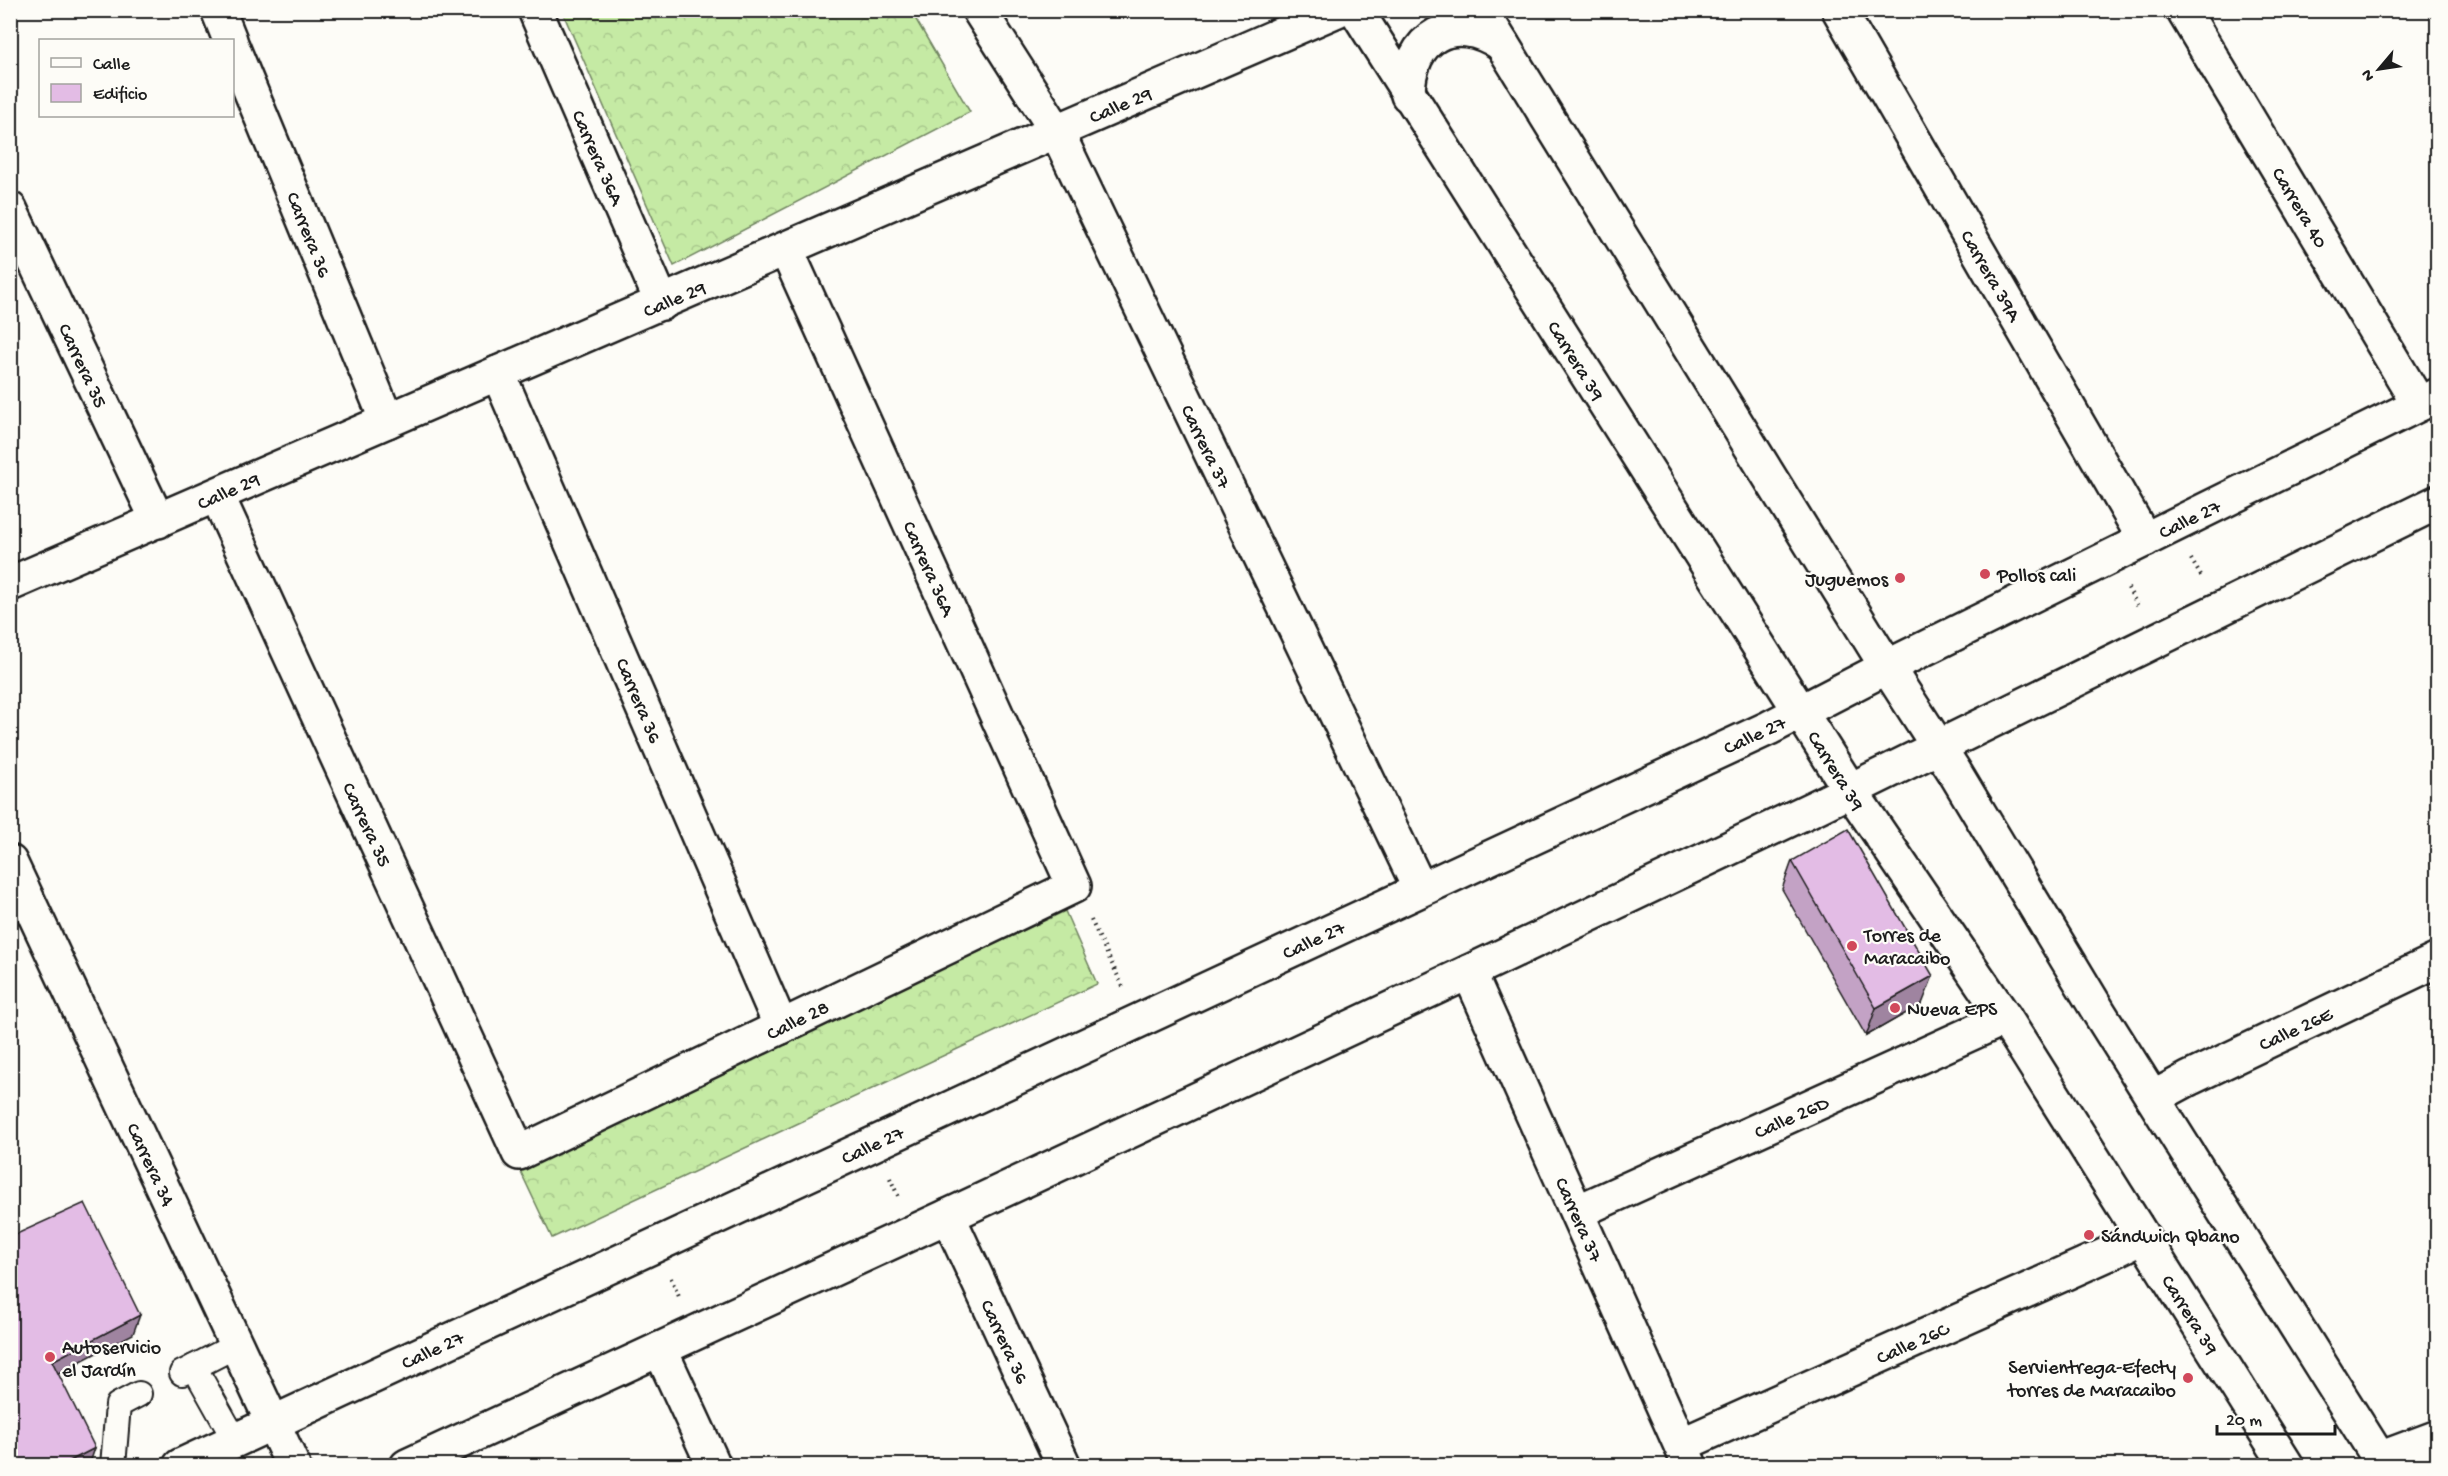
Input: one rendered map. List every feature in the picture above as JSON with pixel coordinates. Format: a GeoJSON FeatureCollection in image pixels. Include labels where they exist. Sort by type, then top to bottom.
{"type":"FeatureCollection","features":[{"type":"Feature","properties":{"kind":"street"},"geometry":{"type":"LineString","coordinates":[[218,10],[230,39]]}},
{"type":"Feature","properties":{"kind":"street","name":"Carrera 36A"},"geometry":{"type":"LineString","coordinates":[[535,10],[662,303]]}},
{"type":"Feature","properties":{"kind":"street","name":"Carrera 37"},"geometry":{"type":"LineString","coordinates":[[979,10],[1057,132],[1420,889]]}},
{"type":"Feature","properties":{"kind":"street","name":"Calle 29"},"geometry":{"type":"LineString","coordinates":[[10,584],[1337,10]]}},
{"type":"Feature","properties":{"kind":"street","name":"Carrera 39"},"geometry":{"type":"LineString","coordinates":[[1356,10],[1800,712],[1850,790],[2005,1018],[2287,1466]]}},
{"type":"Feature","properties":{"kind":"street"},"geometry":{"type":"LineString","coordinates":[[1481,10],[1938,746],[2100,1014],[2381,1462],[2438,1437]]}},
{"type":"Feature","properties":{"kind":"street","name":"Carrera 39A"},"geometry":{"type":"LineString","coordinates":[[1839,10],[2145,540]]}},
{"type":"Feature","properties":{"kind":"street","name":"Carrera 40"},"geometry":{"type":"LineString","coordinates":[[2183,10],[2428,399]]}},
{"type":"Feature","properties":{"kind":"street"},"geometry":{"type":"LineString","coordinates":[[1408,94],[1408,77],[1413,60],[1423,46],[1437,35],[1454,29],[1471,29],[1488,34],[1502,44]]}},
{"type":"Feature","properties":{"kind":"street","name":"Carrera 36"},"geometry":{"type":"LineString","coordinates":[[234,51],[387,421]]}},
{"type":"Feature","properties":{"kind":"street","name":"Carrera 35"},"geometry":{"type":"LineString","coordinates":[[10,209],[158,521]]}},
{"type":"Feature","properties":{"kind":"street","name":"Carrera 36A"},"geometry":{"type":"LineString","coordinates":[[786,249],[1074,886]]}},
{"type":"Feature","properties":{"kind":"street","name":"Carrera 36"},"geometry":{"type":"LineString","coordinates":[[498,373],[781,1027]]}},
{"type":"Feature","properties":{"kind":"street","name":"Calle 27"},"geometry":{"type":"LineString","coordinates":[[180,1466],[1800,712],[2428,399]]}},
{"type":"Feature","properties":{"kind":"street","name":"Carrera 35"},"geometry":{"type":"LineString","coordinates":[[217,495],[519,1152]]}},
{"type":"Feature","properties":{"kind":"street"},"geometry":{"type":"LineString","coordinates":[[407,1466],[1469,972],[1850,790],[2438,502]]}},
{"type":"Feature","properties":{"kind":"street","name":"Carrera 34"},"geometry":{"type":"LineString","coordinates":[[10,862],[293,1466]]}},
{"type":"Feature","properties":{"kind":"street","name":"Calle 28"},"geometry":{"type":"LineString","coordinates":[[519,1152],[1074,886]]}},
{"type":"Feature","properties":{"kind":"street","name":"Calle 26E"},"geometry":{"type":"LineString","coordinates":[[2153,1098],[2188,1079],[2438,960]]}},
{"type":"Feature","properties":{"kind":"street","name":"Carrera 37"},"geometry":{"type":"LineString","coordinates":[[1469,972],[1685,1455]]}},
{"type":"Feature","properties":{"kind":"street","name":"Calle 26D"},"geometry":{"type":"LineString","coordinates":[[1577,1212],[2005,1018]]}},
{"type":"Feature","properties":{"kind":"street","name":"Carrera 36"},"geometry":{"type":"LineString","coordinates":[[948,1216],[1064,1466]]}},
{"type":"Feature","properties":{"kind":"street","name":"Calle 26C"},"geometry":{"type":"LineString","coordinates":[[1685,1455],[2142,1236]]}},
{"type":"Feature","properties":{"kind":"street"},"geometry":{"type":"LineString","coordinates":[[660,1349],[714,1466]]}},
{"type":"Feature","properties":{"kind":"lane"},"geometry":{"type":"LineString","coordinates":[[235,1440],[188,1370],[237,1345]]}},
{"type":"Feature","properties":{"kind":"lane"},"geometry":{"type":"LineString","coordinates":[[112,1466],[118,1405],[139,1394]]}},
{"type":"Feature","properties":{"kind":"path"},"geometry":{"type":"LineString","coordinates":[[1074,886],[1125,992]]}},
{"type":"Feature","properties":{"kind":"path"},"geometry":{"type":"LineString","coordinates":[[875,1143],[914,1232]]}},
{"type":"Feature","properties":{"kind":"path"},"geometry":{"type":"LineString","coordinates":[[656,1245],[696,1332]]}},
{"type":"Feature","properties":{"kind":"green space"},"geometry":{"type":"Polygon","coordinates":[[[562,11],[911,11],[970,112],[674,266],[562,11]]]}},
{"type":"Feature","properties":{"kind":"green space"},"geometry":{"type":"Polygon","coordinates":[[[1065,911],[1097,984],[552,1238],[519,1168],[1065,911]]]}},
{"type":"Feature","properties":{"kind":"building"},"geometry":{"type":"Polygon","coordinates":[[[1848,829],[1933,976],[1876,1008],[1792,861],[1848,829]]]}},
{"type":"Feature","properties":{"kind":"building","name":"Autoservicio el Jardín"},"geometry":{"type":"Polygon","coordinates":[[[85,1203],[140,1315],[52,1361],[95,1448],[60,1466],[10,1466],[10,1237],[85,1203]]]}},
{"type":"Feature","properties":{"kind":"place","name":"Pollos cali"},"geometry":{"type":"Point","coordinates":[1985,574]}},
{"type":"Feature","properties":{"kind":"place","name":"Juguemos"},"geometry":{"type":"Point","coordinates":[1900,578]}},
{"type":"Feature","properties":{"kind":"place","name":"Torres de Maracaibo"},"geometry":{"type":"Point","coordinates":[1852,946]}},
{"type":"Feature","properties":{"kind":"place","name":"Nueva EPS"},"geometry":{"type":"Point","coordinates":[1895,1008]}},
{"type":"Feature","properties":{"kind":"place","name":"Sándwich Qbano"},"geometry":{"type":"Point","coordinates":[2089,1235]}},
{"type":"Feature","properties":{"kind":"place","name":"Autoservicio el Jardín"},"geometry":{"type":"Point","coordinates":[50,1357]}},
{"type":"Feature","properties":{"kind":"place","name":"Servientrega-Efecty torres de Maracaibo"},"geometry":{"type":"Point","coordinates":[2188,1378]}}]}
